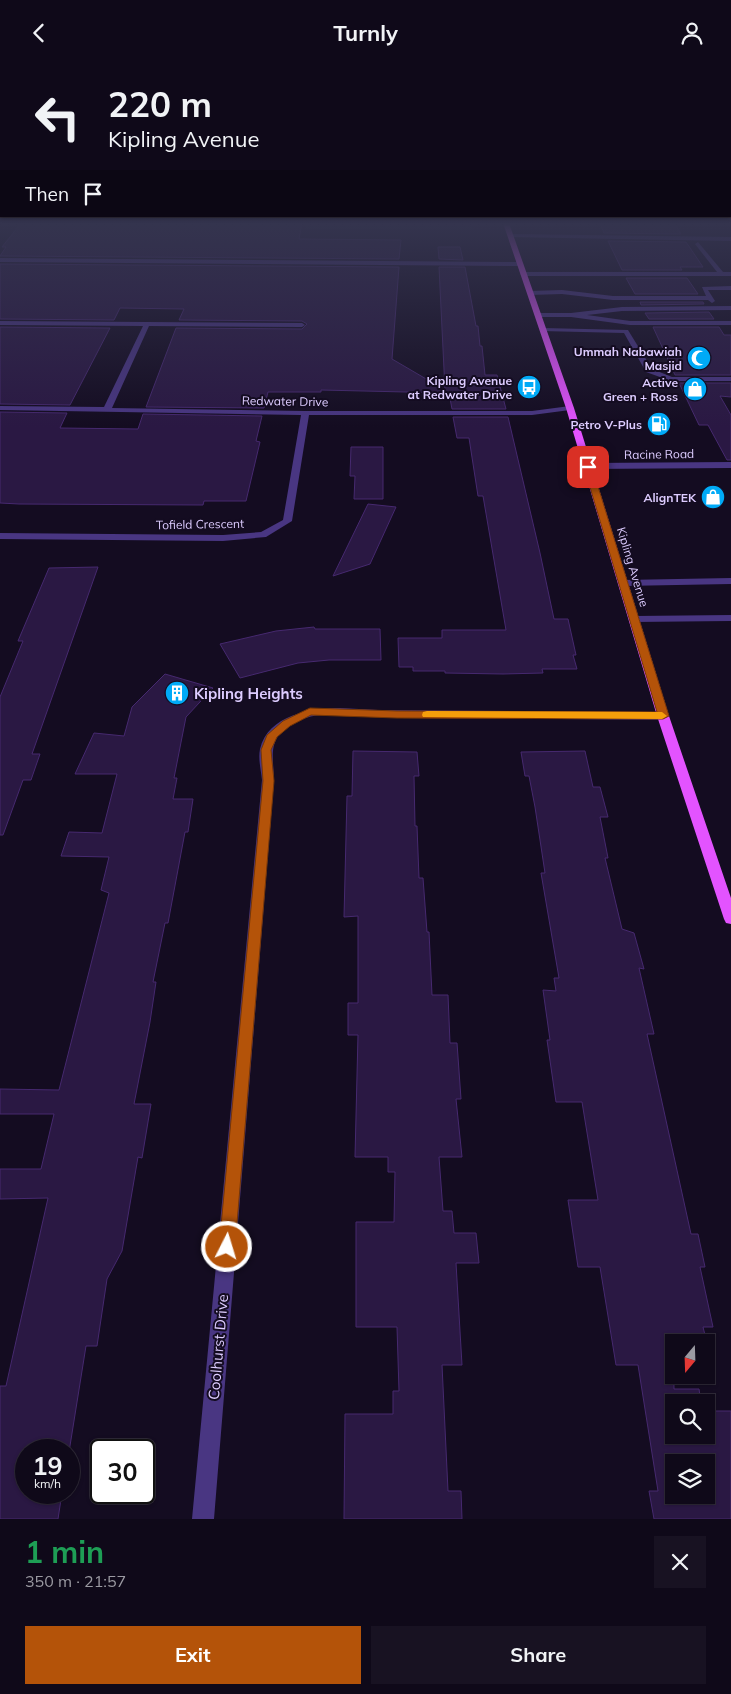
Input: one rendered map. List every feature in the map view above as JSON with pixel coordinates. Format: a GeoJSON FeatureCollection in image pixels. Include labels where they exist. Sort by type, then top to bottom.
{"type":"FeatureCollection","features":[{"type":"Feature","properties":{"kind":"main road","name":"Kipling Avenue"},"geometry":{"type":"LineString","coordinates":[[530,293],[570,408],[663,716],[731,919]]}},
{"type":"Feature","properties":{"kind":"street"},"geometry":{"type":"LineString","coordinates":[[706,291],[717,308]]}},
{"type":"Feature","properties":{"kind":"street"},"geometry":{"type":"LineString","coordinates":[[530,293],[562,292],[613,298],[731,301]]}},
{"type":"Feature","properties":{"kind":"street"},"geometry":{"type":"LineString","coordinates":[[538,315],[571,315],[622,309],[731,308]]}},
{"type":"Feature","properties":{"kind":"street"},"geometry":{"type":"LineString","coordinates":[[571,315],[630,323],[731,323]]}},
{"type":"Feature","properties":{"kind":"street"},"geometry":{"type":"LineString","coordinates":[[0,323],[302,325]]}},
{"type":"Feature","properties":{"kind":"street"},"geometry":{"type":"LineString","coordinates":[[107,409],[146,324]]}},
{"type":"Feature","properties":{"kind":"street"},"geometry":{"type":"LineString","coordinates":[[543,330],[731,331]]}},
{"type":"Feature","properties":{"kind":"street"},"geometry":{"type":"LineString","coordinates":[[626,331],[649,369],[671,379],[731,379]]}},
{"type":"Feature","properties":{"kind":"street","name":"Redwater Drive"},"geometry":{"type":"LineString","coordinates":[[0,408],[305,413],[532,413],[570,408]]}},
{"type":"Feature","properties":{"kind":"street","name":"Tofield Crescent"},"geometry":{"type":"LineString","coordinates":[[2,539],[223,538],[263,535],[286,521],[305,413]]}},
{"type":"Feature","properties":{"kind":"street","name":"Racine Road"},"geometry":{"type":"LineString","coordinates":[[588,467],[731,465]]}},
{"type":"Feature","properties":{"kind":"street"},"geometry":{"type":"LineString","coordinates":[[623,583],[731,581]]}},
{"type":"Feature","properties":{"kind":"street"},"geometry":{"type":"LineString","coordinates":[[634,619],[730,619]]}},
{"type":"Feature","properties":{"kind":"street","name":"Coolhurst Drive"},"geometry":{"type":"LineString","coordinates":[[203,1519],[268,781],[266,750],[273,735],[286,723],[310,712],[398,715],[663,716]]}},
{"type":"Feature","properties":{"kind":"building"},"geometry":{"type":"Polygon","coordinates":[[[0,291],[397,291],[392,359],[445,390],[440,291],[469,291],[476,326],[478,326],[480,346],[482,346],[485,375],[497,375],[506,409],[452,409],[449,393],[321,390],[321,392],[268,392],[264,408],[146,407],[176,328],[302,329],[307,324],[302,321],[179,320],[184,309],[120,308],[114,320],[0,319],[0,291]]]}},
{"type":"Feature","properties":{"kind":"building"},"geometry":{"type":"Polygon","coordinates":[[[633,291],[696,291],[698,294],[635,294],[633,291]]]}},
{"type":"Feature","properties":{"kind":"building"},"geometry":{"type":"Polygon","coordinates":[[[640,302],[703,302],[704,304],[641,305],[640,302]]]}},
{"type":"Feature","properties":{"kind":"building"},"geometry":{"type":"Polygon","coordinates":[[[709,312],[714,319],[649,319],[645,313],[709,312]]]}},
{"type":"Feature","properties":{"kind":"building"},"geometry":{"type":"Polygon","coordinates":[[[0,327],[110,328],[70,405],[0,404],[0,327]]]}},
{"type":"Feature","properties":{"kind":"building","name":"Ummah Nabawiah Masjid"},"geometry":{"type":"Polygon","coordinates":[[[653,327],[719,327],[724,335],[731,335],[731,375],[675,375],[653,327]]]}},
{"type":"Feature","properties":{"kind":"building"},"geometry":{"type":"Polygon","coordinates":[[[679,383],[731,383],[731,397],[720,396],[731,415],[731,460],[727,460],[708,425],[699,425],[679,383]]]}},
{"type":"Feature","properties":{"kind":"building"},"geometry":{"type":"Polygon","coordinates":[[[0,412],[67,413],[60,428],[138,429],[143,414],[262,416],[256,441],[260,442],[246,501],[204,501],[203,505],[19,504],[0,503],[0,412]]]}},
{"type":"Feature","properties":{"kind":"building"},"geometry":{"type":"Polygon","coordinates":[[[453,417],[508,417],[554,619],[568,619],[577,669],[542,669],[543,673],[503,674],[413,671],[413,667],[399,667],[398,638],[442,638],[442,630],[506,630],[483,496],[478,496],[469,438],[457,438],[453,417]]]}},
{"type":"Feature","properties":{"kind":"building"},"geometry":{"type":"Polygon","coordinates":[[[351,447],[383,447],[383,499],[354,499],[355,476],[350,476],[351,447]]]}},
{"type":"Feature","properties":{"kind":"building"},"geometry":{"type":"Polygon","coordinates":[[[368,504],[396,507],[370,564],[333,576],[368,504]]]}},
{"type":"Feature","properties":{"kind":"building"},"geometry":{"type":"Polygon","coordinates":[[[98,567],[32,754],[40,754],[31,780],[23,780],[3,835],[0,835],[0,697],[23,641],[18,641],[49,568],[98,567]]]}},
{"type":"Feature","properties":{"kind":"building"},"geometry":{"type":"Polygon","coordinates":[[[314,627],[315,629],[380,629],[381,660],[329,660],[298,663],[240,678],[220,644],[276,631],[314,627]]]}},
{"type":"Feature","properties":{"kind":"building"},"geometry":{"type":"Polygon","coordinates":[[[165,674],[213,688],[186,717],[174,778],[177,778],[173,799],[193,799],[188,832],[185,832],[168,923],[165,923],[153,982],[156,982],[150,1022],[134,1104],[151,1104],[142,1158],[138,1157],[122,1251],[107,1279],[97,1346],[86,1346],[71,1439],[15,1439],[15,1504],[60,1504],[58,1519],[0,1519],[0,1386],[6,1386],[48,1198],[0,1199],[0,1169],[41,1169],[54,1114],[0,1114],[0,1089],[59,1090],[109,893],[101,890],[109,857],[61,856],[69,832],[102,833],[117,774],[75,774],[94,733],[124,736],[132,707],[165,674]]]}},
{"type":"Feature","properties":{"kind":"building"},"geometry":{"type":"Polygon","coordinates":[[[353,751],[417,752],[419,776],[414,776],[415,826],[417,826],[419,878],[423,878],[427,932],[429,932],[432,995],[448,995],[450,1043],[457,1043],[461,1099],[456,1099],[462,1157],[439,1157],[443,1211],[452,1211],[454,1233],[476,1233],[479,1263],[456,1263],[462,1365],[442,1365],[448,1491],[461,1491],[462,1519],[344,1519],[345,1414],[393,1414],[393,1391],[399,1391],[397,1327],[356,1327],[356,1222],[394,1222],[395,1172],[388,1172],[388,1157],[355,1157],[358,1035],[348,1035],[348,1003],[358,1003],[358,916],[344,917],[347,796],[352,796],[353,751]]]}},
{"type":"Feature","properties":{"kind":"building"},"geometry":{"type":"Polygon","coordinates":[[[585,751],[593,787],[600,787],[608,817],[600,817],[608,858],[605,858],[622,929],[634,933],[644,969],[639,968],[654,1034],[647,1034],[691,1234],[698,1234],[705,1267],[700,1267],[713,1327],[703,1327],[705,1334],[665,1334],[665,1384],[674,1384],[674,1389],[699,1389],[700,1394],[665,1394],[665,1444],[715,1444],[715,1411],[731,1411],[731,1519],[654,1519],[649,1491],[658,1491],[638,1365],[616,1365],[600,1267],[578,1267],[568,1200],[598,1200],[582,1102],[556,1102],[547,1040],[550,1040],[543,990],[556,991],[554,978],[559,978],[541,873],[545,873],[535,807],[529,776],[525,776],[521,752],[585,751]]]}},
{"type":"Feature","properties":{"kind":"slow traffic"},"geometry":{"type":"LineString","coordinates":[[427,715],[662,716]]}},
{"type":"Feature","properties":{"kind":"place","name":"Ummah Nabawiah Masjid"},"geometry":{"type":"Point","coordinates":[699,358]}},
{"type":"Feature","properties":{"kind":"place","name":"Kipling Avenue at Redwater Drive"},"geometry":{"type":"Point","coordinates":[529,387]}},
{"type":"Feature","properties":{"kind":"place","name":"Active Green + Ross"},"geometry":{"type":"Point","coordinates":[695,389]}},
{"type":"Feature","properties":{"kind":"place","name":"Petro V-Plus"},"geometry":{"type":"Point","coordinates":[659,424]}},
{"type":"Feature","properties":{"kind":"place","name":"AlignTEK"},"geometry":{"type":"Point","coordinates":[713,497]}},
{"type":"Feature","properties":{"kind":"place","name":"Kipling Heights"},"geometry":{"type":"Point","coordinates":[177,693]}},
{"type":"Feature","properties":{"kind":"route"},"geometry":{"type":"LineString","coordinates":[[227,1247],[268,781],[266,750],[273,735],[286,723],[310,712],[334,711],[397,715],[663,716],[588,467]]}}]}
